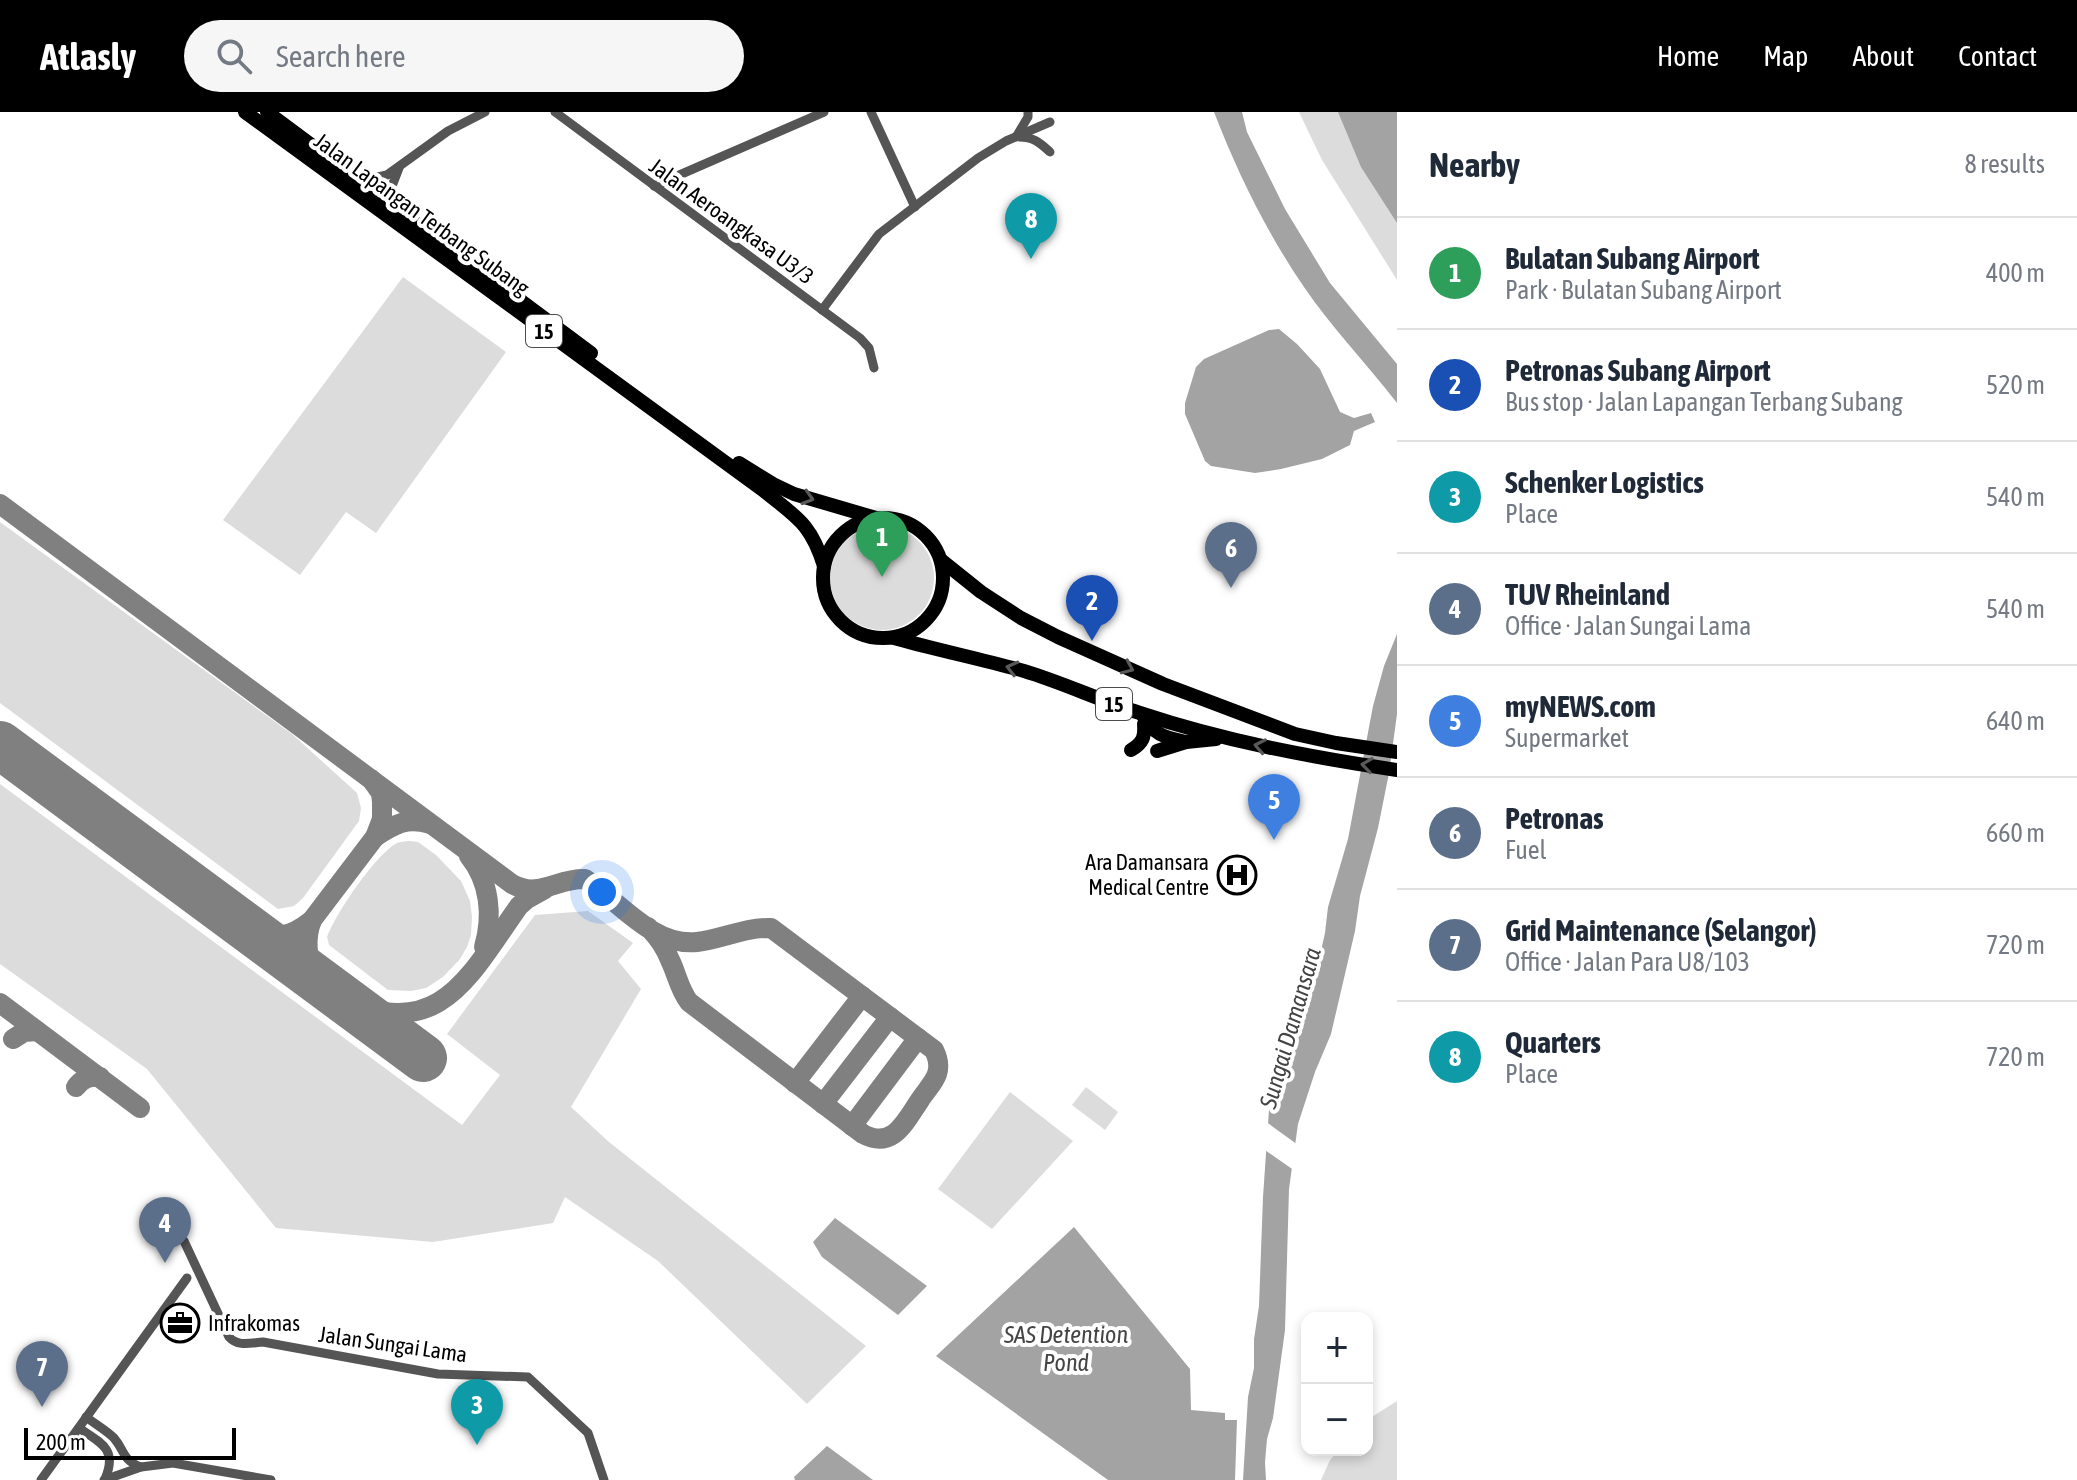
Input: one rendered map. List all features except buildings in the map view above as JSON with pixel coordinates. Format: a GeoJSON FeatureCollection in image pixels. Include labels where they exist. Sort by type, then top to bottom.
{"type":"FeatureCollection","features":[{"type":"Feature","properties":{"kind":"main road","name":"Jalan Lapangan Terbang Subang"},"geometry":{"type":"LineString","coordinates":[[245,112],[763,490],[812,534],[824,566]]}},
{"type":"Feature","properties":{"kind":"main road","name":"Jalan Lapangan Terbang Subang"},"geometry":{"type":"LineString","coordinates":[[267,112],[746,467],[794,494],[876,518]]}},
{"type":"Feature","properties":{"kind":"main road"},"geometry":{"type":"LineString","coordinates":[[824,566],[831,548],[842,534],[858,523],[876,518]]}},
{"type":"Feature","properties":{"kind":"main road","name":"15"},"geometry":{"type":"LineString","coordinates":[[876,518],[897,520],[920,530],[931,540],[941,560],[981,592],[1058,637],[1163,684],[1295,734],[1397,752]]}},
{"type":"Feature","properties":{"kind":"main road"},"geometry":{"type":"LineString","coordinates":[[894,638],[910,632],[935,609],[942,593],[944,576],[941,560]]}},
{"type":"Feature","properties":{"kind":"main road","name":"15"},"geometry":{"type":"LineString","coordinates":[[824,566],[826,599],[834,614],[860,634],[894,638],[1022,671],[1141,717],[1336,761],[1397,770]]}},
{"type":"Feature","properties":{"kind":"main road"},"geometry":{"type":"LineString","coordinates":[[1141,717],[1159,735],[1186,742]]}},
{"type":"Feature","properties":{"kind":"main road"},"geometry":{"type":"LineString","coordinates":[[1141,717],[1156,748],[1225,738]]}},
{"type":"Feature","properties":{"kind":"main road"},"geometry":{"type":"LineString","coordinates":[[1131,750],[1144,737],[1141,717]]}},
{"type":"Feature","properties":{"kind":"street"},"geometry":{"type":"LineString","coordinates":[[350,174],[373,178],[387,175],[438,137],[485,112]]}},
{"type":"Feature","properties":{"kind":"street","name":"Jalan Aeroangkasa U3/3"},"geometry":{"type":"LineString","coordinates":[[555,112],[865,342],[874,368]]}},
{"type":"Feature","properties":{"kind":"street"},"geometry":{"type":"LineString","coordinates":[[654,186],[824,112]]}},
{"type":"Feature","properties":{"kind":"street"},"geometry":{"type":"LineString","coordinates":[[871,112],[915,207]]}},
{"type":"Feature","properties":{"kind":"street"},"geometry":{"type":"LineString","coordinates":[[1016,137],[1028,112]]}},
{"type":"Feature","properties":{"kind":"street"},"geometry":{"type":"LineString","coordinates":[[822,310],[873,241],[978,158],[1050,122]]}},
{"type":"Feature","properties":{"kind":"street"},"geometry":{"type":"LineString","coordinates":[[1016,137],[1039,141],[1050,152]]}},
{"type":"Feature","properties":{"kind":"street"},"geometry":{"type":"LineString","coordinates":[[399,168],[392,186],[402,212]]}},
{"type":"Feature","properties":{"kind":"street","name":"Jalan Sungai Lama"},"geometry":{"type":"LineString","coordinates":[[184,1241],[234,1342],[263,1342],[438,1374],[528,1377],[588,1433],[604,1480]]}},
{"type":"Feature","properties":{"kind":"street"},"geometry":{"type":"LineString","coordinates":[[41,1480],[187,1278]]}},
{"type":"Feature","properties":{"kind":"street"},"geometry":{"type":"LineString","coordinates":[[86,1417],[111,1435],[124,1456],[141,1467]]}},
{"type":"Feature","properties":{"kind":"street"},"geometry":{"type":"LineString","coordinates":[[79,1428],[106,1447],[110,1469],[104,1480]]}},
{"type":"Feature","properties":{"kind":"street"},"geometry":{"type":"LineString","coordinates":[[104,1480],[141,1467],[173,1463],[271,1480]]}},
{"type":"Feature","properties":{"kind":"shaded area"},"geometry":{"type":"Polygon","coordinates":[[[1299,112],[1397,112],[1397,280],[1322,160],[1299,112]]]}},
{"type":"Feature","properties":{"kind":"shaded area"},"geometry":{"type":"Polygon","coordinates":[[[403,277],[506,352],[376,533],[346,512],[300,575],[223,520],[403,277]]]}},
{"type":"Feature","properties":{"kind":"shaded area"},"geometry":{"type":"Polygon","coordinates":[[[0,522],[292,734],[357,793],[361,808],[359,821],[294,906],[278,909],[0,703],[0,522]]]}},
{"type":"Feature","properties":{"kind":"shaded area"},"geometry":{"type":"Polygon","coordinates":[[[882,526],[902,530],[919,541],[930,558],[934,578],[930,598],[919,615],[902,626],[882,630],[862,626],[845,615],[834,598],[830,578],[834,558],[845,541],[862,530],[882,526]]]}},
{"type":"Feature","properties":{"kind":"shaded area"},"geometry":{"type":"Polygon","coordinates":[[[0,784],[462,1125],[500,1075],[447,1034],[535,915],[588,911],[633,943],[618,961],[641,989],[571,1107],[609,1142],[866,1346],[807,1404],[658,1261],[565,1197],[553,1223],[433,1242],[276,1228],[147,1069],[0,964],[0,784]]]}},
{"type":"Feature","properties":{"kind":"shaded area"},"geometry":{"type":"Polygon","coordinates":[[[418,842],[436,855],[461,881],[470,901],[471,935],[460,959],[443,977],[426,988],[388,990],[329,945],[327,937],[347,900],[378,859],[397,843],[418,842]]]}},
{"type":"Feature","properties":{"kind":"shaded area"},"geometry":{"type":"Polygon","coordinates":[[[1086,1087],[1118,1112],[1105,1130],[1072,1105],[1086,1087]]]}},
{"type":"Feature","properties":{"kind":"shaded area"},"geometry":{"type":"Polygon","coordinates":[[[1010,1092],[1073,1141],[992,1229],[938,1189],[1010,1092]]]}},
{"type":"Feature","properties":{"kind":"shaded area"},"geometry":{"type":"Polygon","coordinates":[[[1397,1401],[1397,1480],[1321,1480],[1334,1456],[1373,1456],[1373,1416],[1397,1401]]]}},
{"type":"Feature","properties":{"kind":"water"},"geometry":{"type":"Polygon","coordinates":[[[1214,112],[1242,112],[1247,132],[1285,209],[1330,283],[1397,364],[1397,403],[1326,317],[1290,267],[1254,202],[1214,112]]]}},
{"type":"Feature","properties":{"kind":"water"},"geometry":{"type":"Polygon","coordinates":[[[1338,112],[1397,112],[1397,223],[1361,167],[1338,112]]]}},
{"type":"Feature","properties":{"kind":"water"},"geometry":{"type":"Polygon","coordinates":[[[1279,329],[1320,369],[1340,412],[1354,418],[1371,413],[1375,422],[1354,431],[1350,445],[1322,459],[1255,473],[1211,466],[1205,461],[1185,414],[1185,403],[1196,367],[1204,359],[1269,330],[1279,329]]]}},
{"type":"Feature","properties":{"kind":"water"},"geometry":{"type":"Polygon","coordinates":[[[1397,634],[1397,714],[1378,828],[1360,896],[1331,1034],[1298,1124],[1289,1189],[1285,1330],[1273,1418],[1267,1439],[1266,1480],[1243,1480],[1248,1397],[1254,1368],[1259,1306],[1269,1110],[1280,1072],[1311,995],[1328,907],[1348,839],[1373,706],[1397,634]]]}},
{"type":"Feature","properties":{"kind":"water"},"geometry":{"type":"Polygon","coordinates":[[[835,1218],[927,1286],[898,1315],[822,1257],[813,1242],[835,1218]]]}},
{"type":"Feature","properties":{"kind":"water","name":"SAS Detention Pond"},"geometry":{"type":"Polygon","coordinates":[[[1074,1227],[1190,1369],[1191,1410],[1225,1413],[1225,1420],[1237,1420],[1235,1480],[1108,1480],[936,1356],[1074,1227]]]}},
{"type":"Feature","properties":{"kind":"water"},"geometry":{"type":"Polygon","coordinates":[[[827,1446],[873,1480],[795,1480],[794,1477],[827,1446]]]}},
{"type":"Feature","properties":{"kind":"pier"},"geometry":{"type":"Polygon","coordinates":[[[1265,1121],[1298,1145],[1295,1171],[1262,1148],[1265,1121]]]}},
{"type":"Feature","properties":{"kind":"taxiway"},"geometry":{"type":"LineString","coordinates":[[0,504],[512,884],[540,889],[585,879],[637,921],[681,942],[697,942],[752,929],[771,928],[934,1050],[938,1065],[936,1077],[897,1131],[882,1139],[863,1134],[689,1002],[666,951],[648,927]]}},
{"type":"Feature","properties":{"kind":"taxiway"},"geometry":{"type":"LineString","coordinates":[[248,929],[282,935],[296,931],[312,920],[375,837],[382,819],[382,802],[381,793],[371,779]]}},
{"type":"Feature","properties":{"kind":"taxiway"},"geometry":{"type":"LineString","coordinates":[[375,837],[401,823],[415,821],[430,824]]}},
{"type":"Feature","properties":{"kind":"taxiway"},"geometry":{"type":"LineString","coordinates":[[469,856],[481,877],[488,900],[484,947]]}},
{"type":"Feature","properties":{"kind":"taxiway"},"geometry":{"type":"LineString","coordinates":[[341,998],[375,1010],[404,1013],[428,1008],[448,996],[467,978],[519,906],[545,889]]}},
{"type":"Feature","properties":{"kind":"taxiway"},"geometry":{"type":"LineString","coordinates":[[312,920],[308,949],[314,978]]}},
{"type":"Feature","properties":{"kind":"taxiway"},"geometry":{"type":"LineString","coordinates":[[795,1083],[862,996]]}},
{"type":"Feature","properties":{"kind":"taxiway"},"geometry":{"type":"LineString","coordinates":[[0,1003],[140,1108]]}},
{"type":"Feature","properties":{"kind":"taxiway"},"geometry":{"type":"LineString","coordinates":[[823,1104],[890,1017]]}},
{"type":"Feature","properties":{"kind":"taxiway"},"geometry":{"type":"LineString","coordinates":[[13,1039],[24,1032],[37,1031]]}},
{"type":"Feature","properties":{"kind":"taxiway"},"geometry":{"type":"LineString","coordinates":[[852,1126],[918,1038]]}},
{"type":"Feature","properties":{"kind":"taxiway"},"geometry":{"type":"LineString","coordinates":[[76,1087],[86,1079],[100,1077]]}},
{"type":"Feature","properties":{"kind":"runway"},"geometry":{"type":"LineString","coordinates":[[0,745],[423,1058]]}},
{"type":"Feature","properties":{"kind":"place","name":"Quarters"},"geometry":{"type":"Point","coordinates":[1031,259]}},
{"type":"Feature","properties":{"kind":"place","name":"Bulatan Subang Airport"},"geometry":{"type":"Point","coordinates":[882,577]}},
{"type":"Feature","properties":{"kind":"place","name":"Petronas"},"geometry":{"type":"Point","coordinates":[1231,588]}},
{"type":"Feature","properties":{"kind":"place","name":"Petronas Subang Airport"},"geometry":{"type":"Point","coordinates":[1092,641]}},
{"type":"Feature","properties":{"kind":"place","name":"myNEWS.com"},"geometry":{"type":"Point","coordinates":[1274,840]}},
{"type":"Feature","properties":{"kind":"place","name":"Ara Damansara Medical Centre"},"geometry":{"type":"Point","coordinates":[1237,875]}},
{"type":"Feature","properties":{"kind":"place","name":"TUV Rheinland"},"geometry":{"type":"Point","coordinates":[165,1263]}},
{"type":"Feature","properties":{"kind":"place","name":"Infrakomas"},"geometry":{"type":"Point","coordinates":[180,1323]}},
{"type":"Feature","properties":{"kind":"place","name":"Grid Maintenance (Selangor)"},"geometry":{"type":"Point","coordinates":[42,1407]}},
{"type":"Feature","properties":{"kind":"place","name":"Schenker Logistics"},"geometry":{"type":"Point","coordinates":[477,1445]}},
{"type":"Feature","properties":{"kind":"water label","name":"Sungai Damansara"},"geometry":{"type":"Point","coordinates":[1290,1028]}}]}
